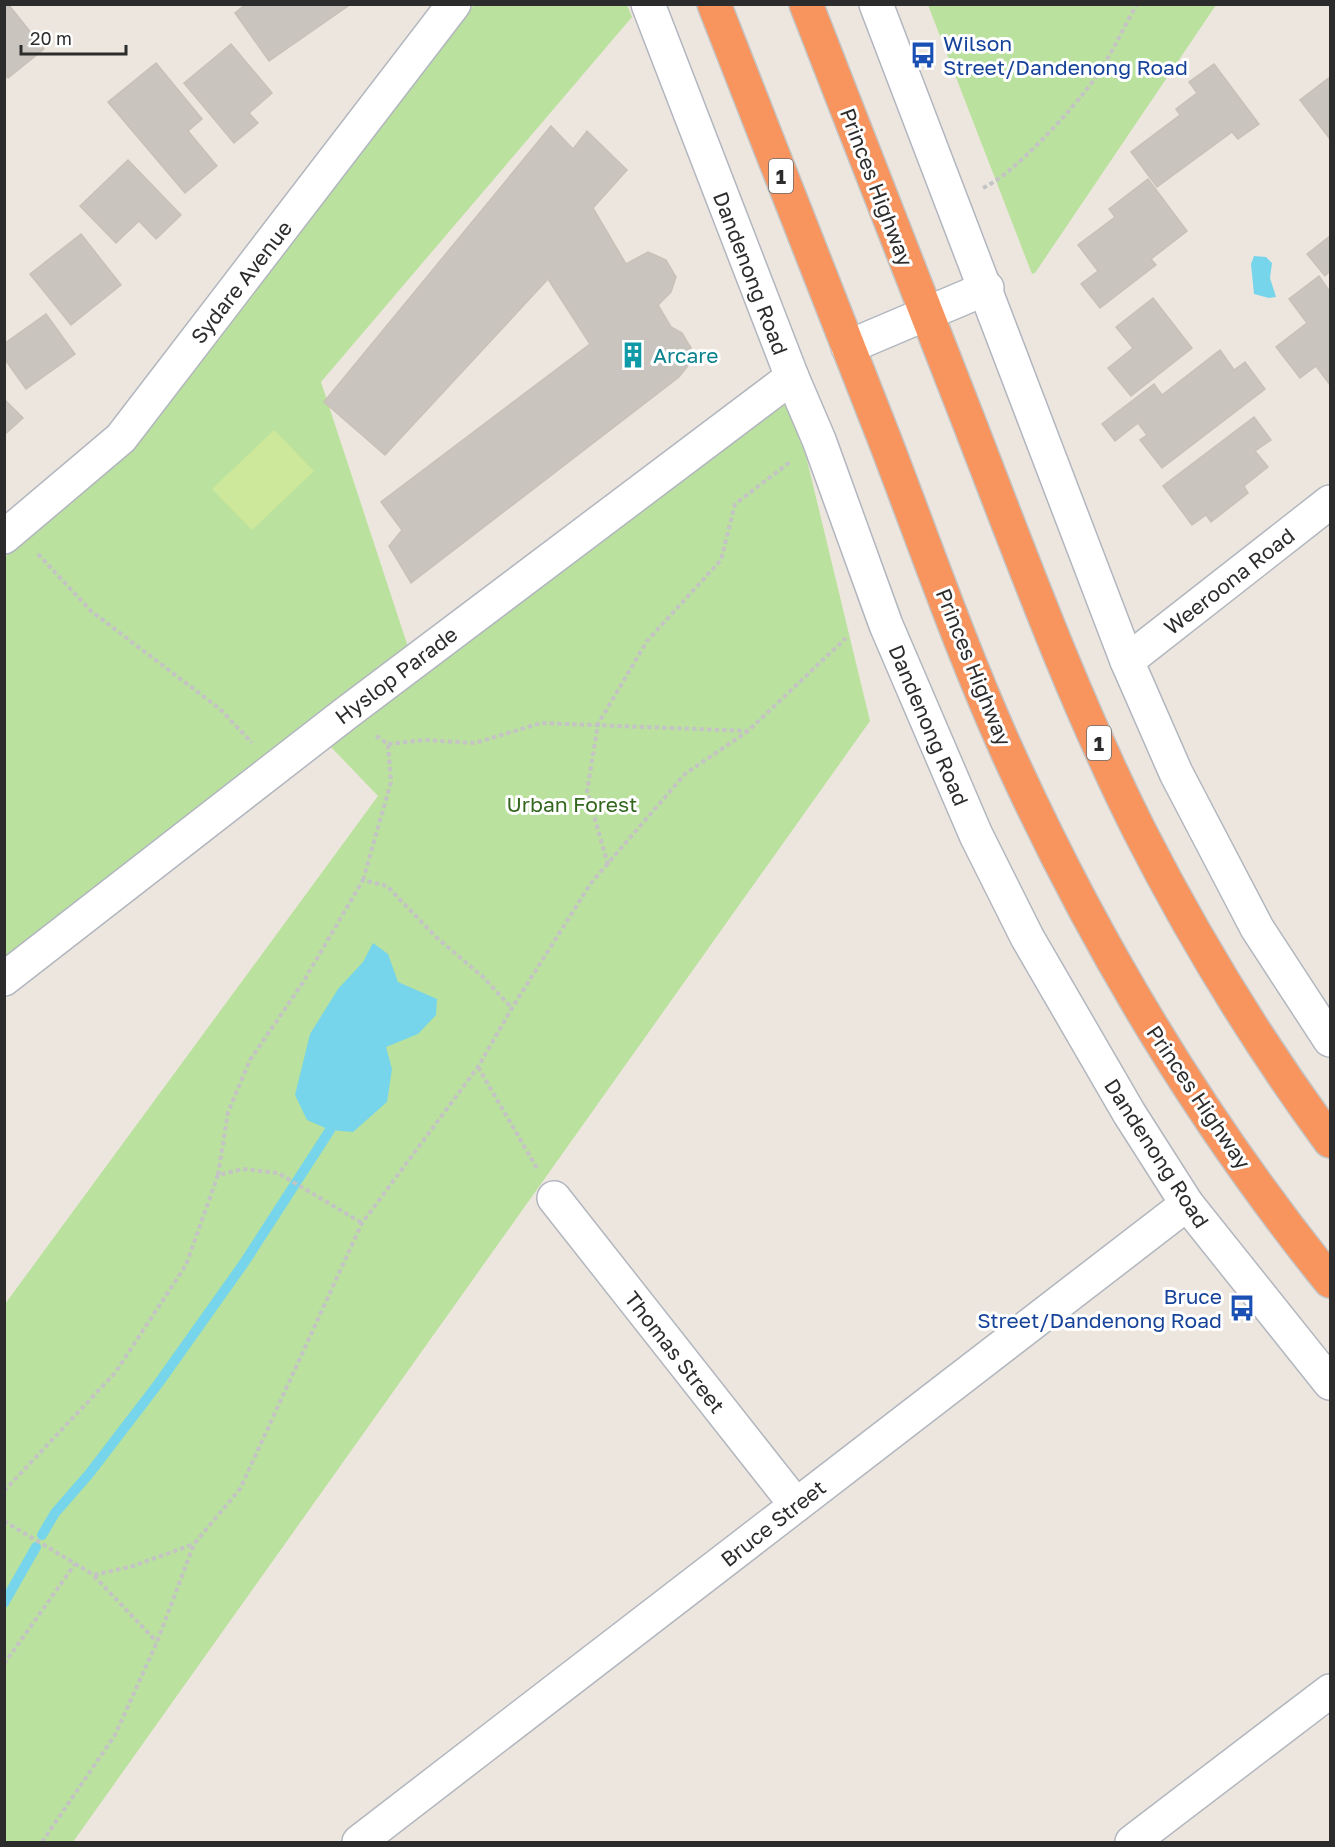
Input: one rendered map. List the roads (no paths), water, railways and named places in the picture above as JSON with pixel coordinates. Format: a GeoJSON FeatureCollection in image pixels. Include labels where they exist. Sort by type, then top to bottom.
{"type":"FeatureCollection","features":[{"type":"Feature","properties":{"kind":"highway","name":"Princes Highway"},"geometry":{"type":"LineString","coordinates":[[714,4],[986,699],[1045,831],[1095,929],[1161,1042],[1257,1183],[1330,1281]]}},
{"type":"Feature","properties":{"kind":"highway","name":"Princes Highway"},"geometry":{"type":"LineString","coordinates":[[806,4],[1053,635],[1139,829],[1202,945],[1264,1047],[1330,1141]]}},
{"type":"Feature","properties":{"kind":"street","name":"Sydare Avenue"},"geometry":{"type":"LineString","coordinates":[[10,533],[121,438],[454,4]]}},
{"type":"Feature","properties":{"kind":"street","name":"Dandenong Road"},"geometry":{"type":"LineString","coordinates":[[648,4],[792,377],[819,440],[886,625],[976,835],[1027,937],[1087,1043],[1187,1204],[1330,1383]]}},
{"type":"Feature","properties":{"kind":"street"},"geometry":{"type":"LineString","coordinates":[[876,4],[987,288],[1127,661],[1176,773],[1257,928],[1330,1040]]}},
{"type":"Feature","properties":{"kind":"street"},"geometry":{"type":"LineString","coordinates":[[848,347],[987,288]]}},
{"type":"Feature","properties":{"kind":"street","name":"Hyslop Parade"},"geometry":{"type":"LineString","coordinates":[[4,979],[275,767],[792,377]]}},
{"type":"Feature","properties":{"kind":"street","name":"Weeroona Road"},"geometry":{"type":"LineString","coordinates":[[1127,661],[1330,502]]}},
{"type":"Feature","properties":{"kind":"street","name":"Thomas Street"},"geometry":{"type":"LineString","coordinates":[[554,1198],[796,1505]]}},
{"type":"Feature","properties":{"kind":"street","name":"Bruce Street"},"geometry":{"type":"LineString","coordinates":[[359,1842],[1187,1204]]}},
{"type":"Feature","properties":{"kind":"street"},"geometry":{"type":"LineString","coordinates":[[1132,1842],[1330,1691]]}},
{"type":"Feature","properties":{"kind":"water"},"geometry":{"type":"Polygon","coordinates":[[[1254,256],[1266,257],[1272,263],[1270,278],[1276,297],[1269,298],[1254,294],[1251,264],[1254,256]]]}},
{"type":"Feature","properties":{"kind":"water"},"geometry":{"type":"Polygon","coordinates":[[[373,943],[388,954],[398,982],[437,999],[436,1015],[418,1034],[386,1047],[392,1069],[387,1102],[353,1132],[330,1130],[307,1120],[295,1095],[310,1034],[338,989],[363,962],[373,943]]]}},
{"type":"Feature","properties":{"kind":"waterway"},"geometry":{"type":"LineString","coordinates":[[42,1535],[55,1513],[89,1474],[158,1384],[244,1263],[330,1130]]}},
{"type":"Feature","properties":{"kind":"waterway"},"geometry":{"type":"LineString","coordinates":[[4,1603],[36,1547]]}},
{"type":"Feature","properties":{"kind":"place","name":"Wilson Street/Dandenong Road"},"geometry":{"type":"Point","coordinates":[923,55]}},
{"type":"Feature","properties":{"kind":"place","name":"Arcare"},"geometry":{"type":"Point","coordinates":[633,355]}},
{"type":"Feature","properties":{"kind":"place","name":"Bruce Street/Dandenong Road"},"geometry":{"type":"Point","coordinates":[1242,1308]}},
{"type":"Feature","properties":{"kind":"park label","name":"Urban Forest"},"geometry":{"type":"Point","coordinates":[572,804]}}]}
